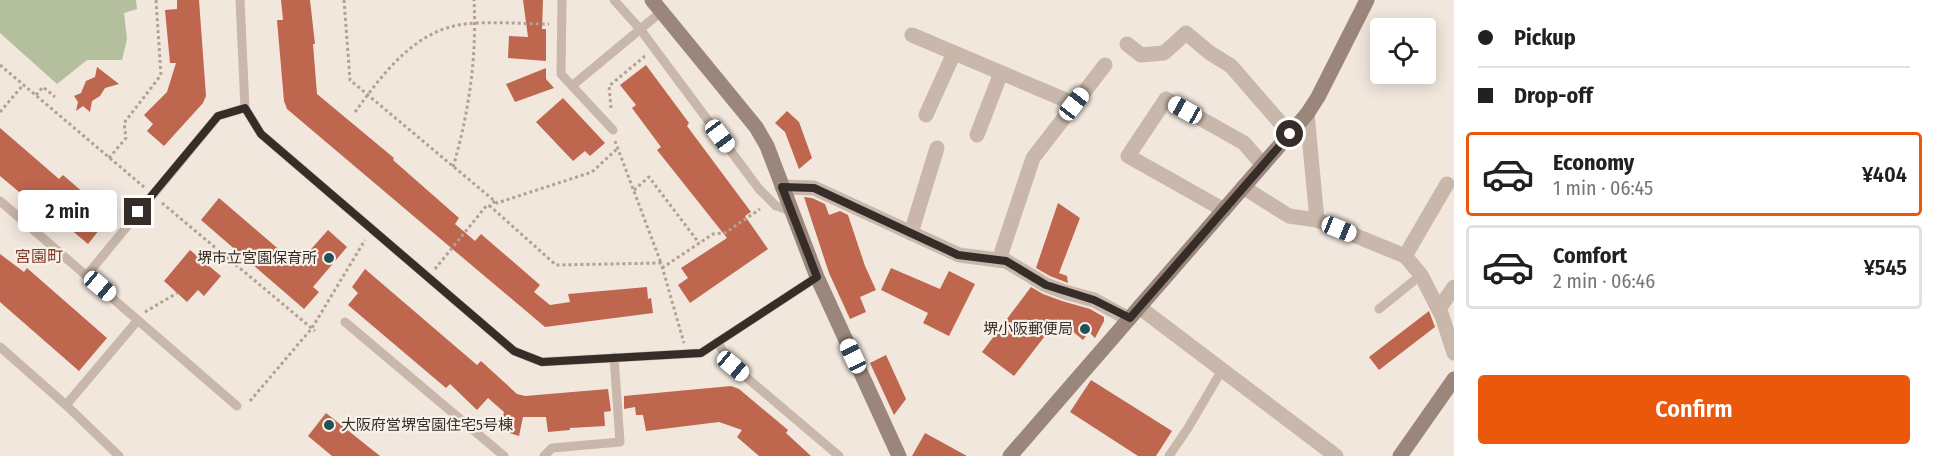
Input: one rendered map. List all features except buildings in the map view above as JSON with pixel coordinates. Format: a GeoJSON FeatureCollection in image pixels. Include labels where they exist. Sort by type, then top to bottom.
{"type":"FeatureCollection","features":[{"type":"Feature","properties":{"kind":"street"},"geometry":{"type":"LineString","coordinates":[[1011,456],[1307,114],[1318,97],[1367,0]]}},
{"type":"Feature","properties":{"kind":"street"},"geometry":{"type":"LineString","coordinates":[[657,6],[756,127],[767,146],[817,277],[898,456]]}},
{"type":"Feature","properties":{"kind":"street"},"geometry":{"type":"LineString","coordinates":[[1127,44],[1141,56],[1164,53],[1186,33],[1210,53],[1231,66],[1290,134]]}},
{"type":"Feature","properties":{"kind":"street"},"geometry":{"type":"LineString","coordinates":[[912,35],[1074,104]]}},
{"type":"Feature","properties":{"kind":"street"},"geometry":{"type":"LineString","coordinates":[[926,115],[954,53]]}},
{"type":"Feature","properties":{"kind":"street"},"geometry":{"type":"LineString","coordinates":[[999,260],[1033,158],[1105,65]]}},
{"type":"Feature","properties":{"kind":"street"},"geometry":{"type":"LineString","coordinates":[[977,135],[1001,73]]}},
{"type":"Feature","properties":{"kind":"street"},"geometry":{"type":"LineString","coordinates":[[1224,210],[1128,156],[1166,99],[1244,143],[1263,165]]}},
{"type":"Feature","properties":{"kind":"street"},"geometry":{"type":"LineString","coordinates":[[1307,114],[1317,220]]}},
{"type":"Feature","properties":{"kind":"street"},"geometry":{"type":"LineString","coordinates":[[911,233],[937,148]]}},
{"type":"Feature","properties":{"kind":"street"},"geometry":{"type":"LineString","coordinates":[[1405,256],[1447,184]]}},
{"type":"Feature","properties":{"kind":"street"},"geometry":{"type":"LineString","coordinates":[[782,187],[814,188],[958,255],[1006,261],[1046,285],[1134,313],[1222,370],[1336,456]]}},
{"type":"Feature","properties":{"kind":"street"},"geometry":{"type":"LineString","coordinates":[[1243,188],[1289,216],[1317,220],[1405,256],[1421,275],[1439,309],[1454,353]]}},
{"type":"Feature","properties":{"kind":"street"},"geometry":{"type":"LineString","coordinates":[[1439,309],[1454,287]]}},
{"type":"Feature","properties":{"kind":"street"},"geometry":{"type":"LineString","coordinates":[[1400,456],[1454,379]]}},
{"type":"Feature","properties":{"kind":"lane"},"geometry":{"type":"LineString","coordinates":[[240,0],[245,108],[261,134],[514,351],[542,362],[701,353],[817,277]]}},
{"type":"Feature","properties":{"kind":"lane"},"geometry":{"type":"LineString","coordinates":[[562,0],[561,74],[613,130]]}},
{"type":"Feature","properties":{"kind":"lane"},"geometry":{"type":"LineString","coordinates":[[614,0],[655,48],[759,189],[776,206],[791,211]]}},
{"type":"Feature","properties":{"kind":"lane"},"geometry":{"type":"LineString","coordinates":[[573,86],[640,29],[657,6]]}},
{"type":"Feature","properties":{"kind":"lane"},"geometry":{"type":"LineString","coordinates":[[87,275],[218,116],[245,108]]}},
{"type":"Feature","properties":{"kind":"lane"},"geometry":{"type":"LineString","coordinates":[[0,201],[237,406]]}},
{"type":"Feature","properties":{"kind":"lane"},"geometry":{"type":"LineString","coordinates":[[1379,309],[1421,275]]}},
{"type":"Feature","properties":{"kind":"lane"},"geometry":{"type":"LineString","coordinates":[[66,405],[138,320]]}},
{"type":"Feature","properties":{"kind":"lane"},"geometry":{"type":"LineString","coordinates":[[345,322],[504,456]]}},
{"type":"Feature","properties":{"kind":"lane"},"geometry":{"type":"LineString","coordinates":[[717,342],[733,366],[839,456]]}},
{"type":"Feature","properties":{"kind":"lane"},"geometry":{"type":"LineString","coordinates":[[0,347],[66,405],[119,456]]}},
{"type":"Feature","properties":{"kind":"lane"},"geometry":{"type":"LineString","coordinates":[[544,456],[552,448],[620,442],[614,357]]}},
{"type":"Feature","properties":{"kind":"lane"},"geometry":{"type":"LineString","coordinates":[[1169,456],[1222,370]]}},
{"type":"Feature","properties":{"kind":"path"},"geometry":{"type":"LineString","coordinates":[[109,158],[126,138],[124,123],[161,75],[156,0]]}},
{"type":"Feature","properties":{"kind":"path"},"geometry":{"type":"LineString","coordinates":[[344,0],[350,80],[497,203],[591,172],[618,148]]}},
{"type":"Feature","properties":{"kind":"path"},"geometry":{"type":"LineString","coordinates":[[453,166],[461,139],[471,85],[474,0]]}},
{"type":"Feature","properties":{"kind":"path"},"geometry":{"type":"LineString","coordinates":[[355,112],[406,50],[425,37],[450,28],[474,24],[562,23]]}},
{"type":"Feature","properties":{"kind":"path"},"geometry":{"type":"LineString","coordinates":[[655,48],[609,86],[613,130],[661,263],[687,353]]}},
{"type":"Feature","properties":{"kind":"path"},"geometry":{"type":"LineString","coordinates":[[0,112],[23,85]]}},
{"type":"Feature","properties":{"kind":"path"},"geometry":{"type":"LineString","coordinates":[[36,95],[43,87],[55,97]]}},
{"type":"Feature","properties":{"kind":"path"},"geometry":{"type":"LineString","coordinates":[[633,190],[649,177],[699,243]]}},
{"type":"Feature","properties":{"kind":"path"},"geometry":{"type":"LineString","coordinates":[[429,278],[488,204],[490,206],[495,201]]}},
{"type":"Feature","properties":{"kind":"path"},"geometry":{"type":"LineString","coordinates":[[662,268],[713,234],[724,233],[772,202]]}},
{"type":"Feature","properties":{"kind":"path"},"geometry":{"type":"LineString","coordinates":[[490,206],[556,265],[661,263]]}},
{"type":"Feature","properties":{"kind":"path"},"geometry":{"type":"LineString","coordinates":[[250,401],[312,328],[372,229]]}},
{"type":"Feature","properties":{"kind":"path"},"geometry":{"type":"LineString","coordinates":[[138,320],[146,310],[177,293]]}},
{"type":"Feature","properties":{"kind":"green space"},"geometry":{"type":"Polygon","coordinates":[[[0,0],[136,0],[137,9],[124,13],[127,39],[122,60],[87,60],[57,84],[0,33],[0,0]]]}},
{"type":"Feature","properties":{"kind":"place","name":"堺市立宮園保育所"},"geometry":{"type":"Point","coordinates":[329,258]}},
{"type":"Feature","properties":{"kind":"place","name":"堺小阪郵便局"},"geometry":{"type":"Point","coordinates":[1085,329]}},
{"type":"Feature","properties":{"kind":"place","name":"大阪府営堺宮園住宅5号棟"},"geometry":{"type":"Point","coordinates":[329,425]}},
{"type":"Feature","properties":{"kind":"district","name":"宮園町"},"geometry":{"type":"Point","coordinates":[39,256]}},
{"type":"Feature","properties":{"kind":"route"},"geometry":{"type":"LineString","coordinates":[[138,212],[218,116],[245,108],[261,134],[514,351],[542,362],[701,353],[817,277],[782,187],[814,188],[958,255],[1006,261],[1046,285],[1094,300],[1130,318],[1290,134]]}}]}
